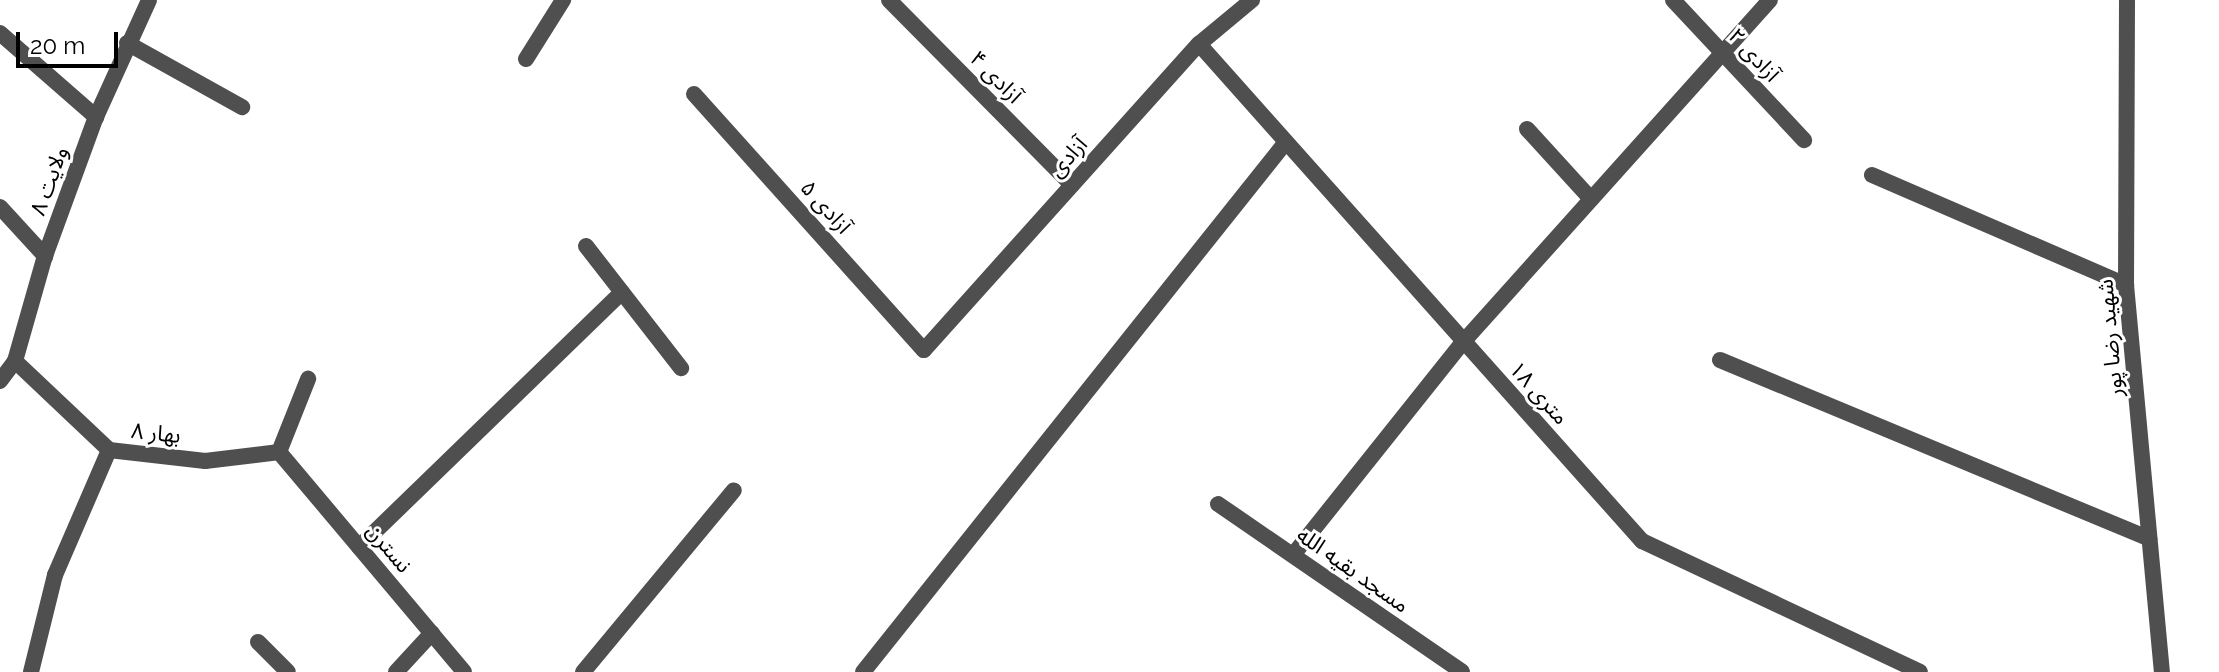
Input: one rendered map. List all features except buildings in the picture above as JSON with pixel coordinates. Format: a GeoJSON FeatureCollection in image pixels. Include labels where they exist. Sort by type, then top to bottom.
{"type":"FeatureCollection","features":[{"type":"Feature","properties":{"kind":"street","name":"ولایت ۸"},"geometry":{"type":"LineString","coordinates":[[0,381],[15,361],[45,256],[96,117],[149,0]]}},
{"type":"Feature","properties":{"kind":"street"},"geometry":{"type":"LineString","coordinates":[[526,59],[563,0]]}},
{"type":"Feature","properties":{"kind":"street","name":"آزادی ۴"},"geometry":{"type":"LineString","coordinates":[[889,0],[1072,185]]}},
{"type":"Feature","properties":{"kind":"street","name":"آزادی"},"geometry":{"type":"LineString","coordinates":[[924,350],[1199,44],[1252,0]]}},
{"type":"Feature","properties":{"kind":"street","name":"آزادی ۲"},"geometry":{"type":"LineString","coordinates":[[1673,0],[1804,140]]}},
{"type":"Feature","properties":{"kind":"street"},"geometry":{"type":"LineString","coordinates":[[1293,555],[1464,341],[1770,0]]}},
{"type":"Feature","properties":{"kind":"street","name":"شهید رضا پور"},"geometry":{"type":"LineString","coordinates":[[2127,0],[2126,285],[2162,672]]}},
{"type":"Feature","properties":{"kind":"street"},"geometry":{"type":"LineString","coordinates":[[0,33],[96,117]]}},
{"type":"Feature","properties":{"kind":"street"},"geometry":{"type":"LineString","coordinates":[[127,43],[242,107]]}},
{"type":"Feature","properties":{"kind":"street","name":"۱۸ متری"},"geometry":{"type":"LineString","coordinates":[[1199,44],[1642,541],[1920,672]]}},
{"type":"Feature","properties":{"kind":"street","name":"آزادی ۵"},"geometry":{"type":"LineString","coordinates":[[694,94],[924,350]]}},
{"type":"Feature","properties":{"kind":"street"},"geometry":{"type":"LineString","coordinates":[[1527,129],[1591,199]]}},
{"type":"Feature","properties":{"kind":"street"},"geometry":{"type":"LineString","coordinates":[[863,672],[1286,142]]}},
{"type":"Feature","properties":{"kind":"street"},"geometry":{"type":"LineString","coordinates":[[1872,175],[2126,285]]}},
{"type":"Feature","properties":{"kind":"street"},"geometry":{"type":"LineString","coordinates":[[0,207],[45,256]]}},
{"type":"Feature","properties":{"kind":"street"},"geometry":{"type":"LineString","coordinates":[[586,246],[681,368]]}},
{"type":"Feature","properties":{"kind":"street"},"geometry":{"type":"LineString","coordinates":[[359,547],[622,292]]}},
{"type":"Feature","properties":{"kind":"street"},"geometry":{"type":"LineString","coordinates":[[1720,360],[2149,539]]}},
{"type":"Feature","properties":{"kind":"street","name":"بهار ۸"},"geometry":{"type":"LineString","coordinates":[[15,361],[109,450],[205,461],[279,452]]}},
{"type":"Feature","properties":{"kind":"street"},"geometry":{"type":"LineString","coordinates":[[279,452],[308,379]]}},
{"type":"Feature","properties":{"kind":"street"},"geometry":{"type":"LineString","coordinates":[[31,672],[55,575],[109,450]]}},
{"type":"Feature","properties":{"kind":"street","name":"نسترن"},"geometry":{"type":"LineString","coordinates":[[279,452],[464,672]]}},
{"type":"Feature","properties":{"kind":"street"},"geometry":{"type":"LineString","coordinates":[[583,672],[734,490]]}},
{"type":"Feature","properties":{"kind":"street","name":"مسجد بقیه الله"},"geometry":{"type":"LineString","coordinates":[[1218,504],[1462,672]]}},
{"type":"Feature","properties":{"kind":"street"},"geometry":{"type":"LineString","coordinates":[[396,672],[432,633]]}},
{"type":"Feature","properties":{"kind":"street"},"geometry":{"type":"LineString","coordinates":[[258,642],[288,672]]}}]}
